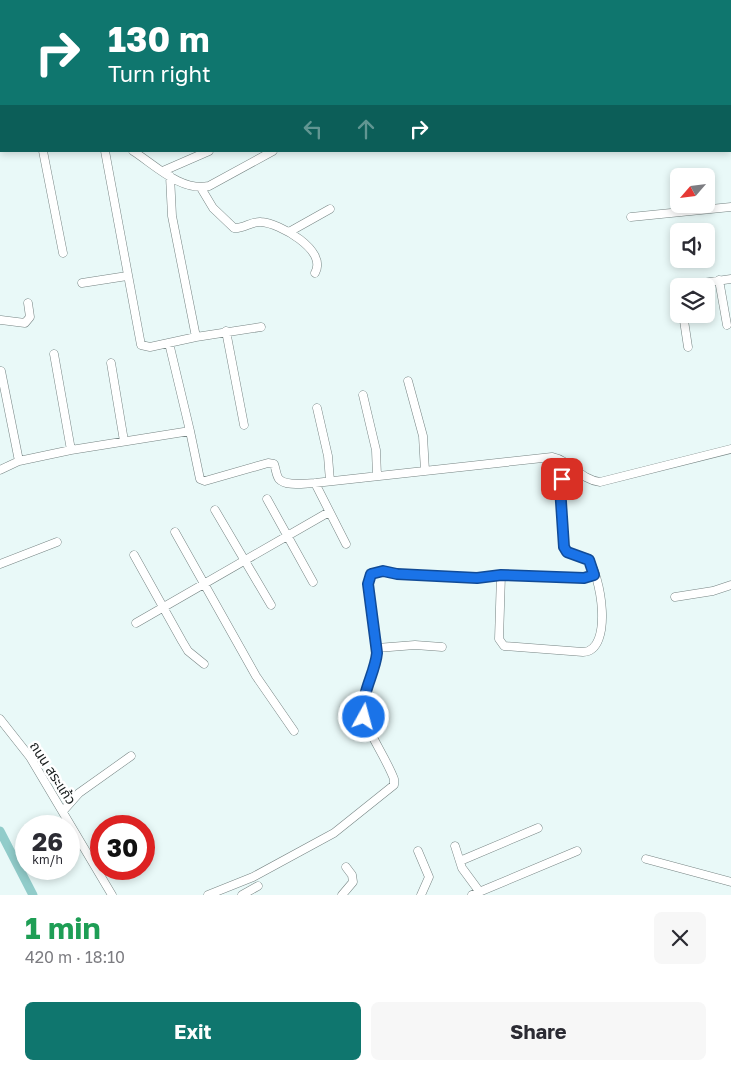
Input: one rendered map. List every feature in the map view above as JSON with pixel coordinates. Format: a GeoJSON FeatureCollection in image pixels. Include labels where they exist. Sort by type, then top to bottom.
{"type":"FeatureCollection","features":[{"type":"Feature","properties":{"kind":"street"},"geometry":{"type":"LineString","coordinates":[[43,152],[63,253]]}},
{"type":"Feature","properties":{"kind":"street"},"geometry":{"type":"LineString","coordinates":[[104,152],[141,345],[150,347],[196,336],[261,326]]}},
{"type":"Feature","properties":{"kind":"street"},"geometry":{"type":"LineString","coordinates":[[167,174],[206,152]]}},
{"type":"Feature","properties":{"kind":"street"},"geometry":{"type":"LineString","coordinates":[[144,154],[167,174],[190,186],[201,188],[209,186],[271,152]]}},
{"type":"Feature","properties":{"kind":"street"},"geometry":{"type":"LineString","coordinates":[[167,174],[172,216],[196,336]]}},
{"type":"Feature","properties":{"kind":"street"},"geometry":{"type":"LineString","coordinates":[[201,188],[213,208],[234,228],[259,221],[289,232],[301,241],[316,259],[318,265],[315,273]]}},
{"type":"Feature","properties":{"kind":"street"},"geometry":{"type":"LineString","coordinates":[[631,217],[698,212],[731,206]]}},
{"type":"Feature","properties":{"kind":"street"},"geometry":{"type":"LineString","coordinates":[[289,232],[330,209]]}},
{"type":"Feature","properties":{"kind":"street"},"geometry":{"type":"LineString","coordinates":[[82,283],[127,276]]}},
{"type":"Feature","properties":{"kind":"street"},"geometry":{"type":"LineString","coordinates":[[715,281],[731,279]]}},
{"type":"Feature","properties":{"kind":"street"},"geometry":{"type":"LineString","coordinates":[[719,280],[727,325]]}},
{"type":"Feature","properties":{"kind":"street"},"geometry":{"type":"LineString","coordinates":[[0,321],[25,323],[30,317],[28,303]]}},
{"type":"Feature","properties":{"kind":"street"},"geometry":{"type":"LineString","coordinates":[[684,323],[688,346]]}},
{"type":"Feature","properties":{"kind":"street"},"geometry":{"type":"LineString","coordinates":[[226,331],[244,425]]}},
{"type":"Feature","properties":{"kind":"street"},"geometry":{"type":"LineString","coordinates":[[169,343],[198,472],[202,481],[268,463],[274,464],[277,477],[282,481],[315,483],[552,457],[569,465],[587,479],[600,482],[731,449]]}},
{"type":"Feature","properties":{"kind":"street"},"geometry":{"type":"LineString","coordinates":[[54,354],[71,450]]}},
{"type":"Feature","properties":{"kind":"street"},"geometry":{"type":"LineString","coordinates":[[111,363],[124,442]]}},
{"type":"Feature","properties":{"kind":"street"},"geometry":{"type":"LineString","coordinates":[[1,371],[19,461]]}},
{"type":"Feature","properties":{"kind":"street"},"geometry":{"type":"LineString","coordinates":[[408,381],[423,436],[425,471]]}},
{"type":"Feature","properties":{"kind":"street"},"geometry":{"type":"LineString","coordinates":[[363,396],[376,450],[377,476]]}},
{"type":"Feature","properties":{"kind":"street"},"geometry":{"type":"LineString","coordinates":[[317,408],[328,456],[330,481]]}},
{"type":"Feature","properties":{"kind":"street"},"geometry":{"type":"LineString","coordinates":[[0,470],[8,464],[71,450],[190,431]]}},
{"type":"Feature","properties":{"kind":"street"},"geometry":{"type":"LineString","coordinates":[[501,575],[499,639],[501,644],[508,648],[583,652],[594,650],[600,634],[602,605],[594,575],[589,560],[567,552],[563,544],[560,487],[569,465]]}},
{"type":"Feature","properties":{"kind":"street"},"geometry":{"type":"LineString","coordinates":[[315,483],[346,544]]}},
{"type":"Feature","properties":{"kind":"street"},"geometry":{"type":"LineString","coordinates":[[267,499],[314,582]]}},
{"type":"Feature","properties":{"kind":"street"},"geometry":{"type":"LineString","coordinates":[[215,510],[271,605]]}},
{"type":"Feature","properties":{"kind":"street"},"geometry":{"type":"LineString","coordinates":[[136,623],[329,512]]}},
{"type":"Feature","properties":{"kind":"street"},"geometry":{"type":"LineString","coordinates":[[175,532],[256,676],[294,731]]}},
{"type":"Feature","properties":{"kind":"street"},"geometry":{"type":"LineString","coordinates":[[0,564],[56,542]]}},
{"type":"Feature","properties":{"kind":"street"},"geometry":{"type":"LineString","coordinates":[[134,555],[188,651],[204,664]]}},
{"type":"Feature","properties":{"kind":"street"},"geometry":{"type":"LineString","coordinates":[[208,895],[253,877],[334,833],[392,788],[394,779],[363,711],[367,684],[376,664],[377,648],[368,584],[371,574],[383,571],[477,578],[501,575],[578,578],[594,575]]}},
{"type":"Feature","properties":{"kind":"street"},"geometry":{"type":"LineString","coordinates":[[675,597],[731,585]]}},
{"type":"Feature","properties":{"kind":"street"},"geometry":{"type":"LineString","coordinates":[[377,648],[415,645],[442,647]]}},
{"type":"Feature","properties":{"kind":"street","name":"ถนน สระแก้ว"},"geometry":{"type":"LineString","coordinates":[[0,719],[30,757],[112,895]]}},
{"type":"Feature","properties":{"kind":"street"},"geometry":{"type":"LineString","coordinates":[[63,811],[79,793],[131,756]]}},
{"type":"Feature","properties":{"kind":"street"},"geometry":{"type":"LineString","coordinates":[[460,862],[538,828]]}},
{"type":"Feature","properties":{"kind":"street"},"geometry":{"type":"LineString","coordinates":[[455,846],[460,862],[475,893],[577,851]]}},
{"type":"Feature","properties":{"kind":"street"},"geometry":{"type":"LineString","coordinates":[[418,851],[429,877],[420,895]]}},
{"type":"Feature","properties":{"kind":"street"},"geometry":{"type":"LineString","coordinates":[[646,859],[731,882]]}},
{"type":"Feature","properties":{"kind":"street"},"geometry":{"type":"LineString","coordinates":[[342,895],[353,882],[352,875],[346,866]]}},
{"type":"Feature","properties":{"kind":"street"},"geometry":{"type":"LineString","coordinates":[[242,895],[258,886]]}},
{"type":"Feature","properties":{"kind":"waterway"},"geometry":{"type":"LineString","coordinates":[[0,831],[33,895]]}},
{"type":"Feature","properties":{"kind":"route"},"geometry":{"type":"LineString","coordinates":[[364,717],[363,711],[367,684],[376,664],[377,653],[368,584],[371,574],[383,571],[397,574],[477,578],[501,575],[584,578],[594,575],[592,566],[587,558],[567,552],[564,547],[560,487],[562,479]]}}]}
